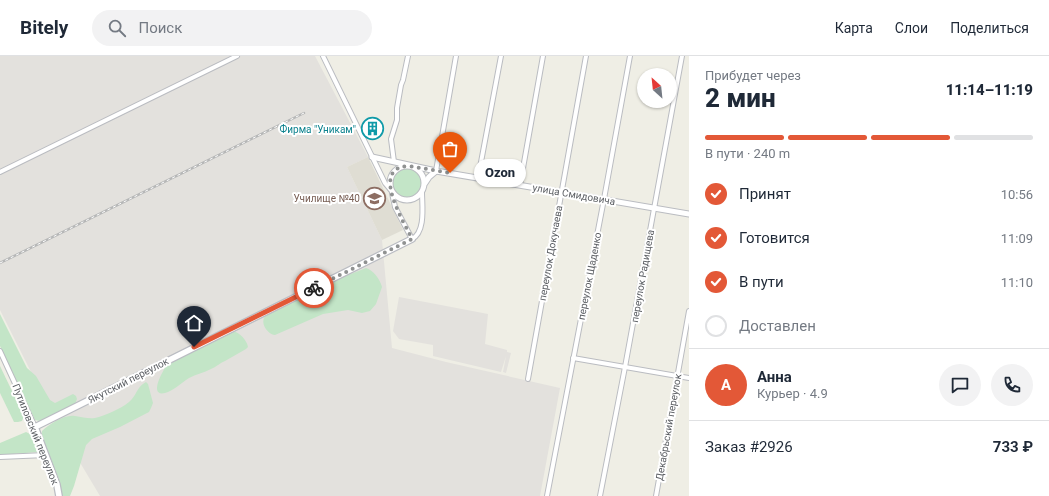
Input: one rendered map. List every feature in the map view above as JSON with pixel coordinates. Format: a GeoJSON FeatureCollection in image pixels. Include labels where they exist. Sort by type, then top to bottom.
{"type":"FeatureCollection","features":[{"type":"Feature","properties":{"kind":"main road","name":"Якутский переулок"},"geometry":{"type":"LineString","coordinates":[[34,427],[412,239]]}},
{"type":"Feature","properties":{"kind":"main road","name":"Путиловский переулок"},"geometry":{"type":"LineString","coordinates":[[34,427],[57,484],[59,496]]}},
{"type":"Feature","properties":{"kind":"street"},"geometry":{"type":"LineString","coordinates":[[0,172],[236,56]]}},
{"type":"Feature","properties":{"kind":"street"},"geometry":{"type":"LineString","coordinates":[[322,56],[385,183],[399,199],[407,201],[416,198],[422,192]]}},
{"type":"Feature","properties":{"kind":"street"},"geometry":{"type":"LineString","coordinates":[[394,162],[390,139],[397,120],[400,85],[403,80],[408,56]]}},
{"type":"Feature","properties":{"kind":"street"},"geometry":{"type":"LineString","coordinates":[[424,184],[420,172],[409,166],[400,167],[393,172],[390,180],[395,207],[412,239],[416,237],[419,232],[423,215],[422,192],[424,184],[436,171],[456,56]]}},
{"type":"Feature","properties":{"kind":"street"},"geometry":{"type":"LineString","coordinates":[[478,178],[501,56]]}},
{"type":"Feature","properties":{"kind":"street"},"geometry":{"type":"LineString","coordinates":[[520,185],[543,56]]}},
{"type":"Feature","properties":{"kind":"street","name":"переулок Докучаева"},"geometry":{"type":"LineString","coordinates":[[528,379],[586,56]]}},
{"type":"Feature","properties":{"kind":"street","name":"переулок Щаденко"},"geometry":{"type":"LineString","coordinates":[[546,496],[604,199],[630,56]]}},
{"type":"Feature","properties":{"kind":"street","name":"переулок Радищева"},"geometry":{"type":"LineString","coordinates":[[600,496],[682,56]]}},
{"type":"Feature","properties":{"kind":"street","name":"улица Смидовича"},"geometry":{"type":"LineString","coordinates":[[372,157],[436,171],[689,214]]}},
{"type":"Feature","properties":{"kind":"street","name":"Декабрьский переулок"},"geometry":{"type":"LineString","coordinates":[[656,496],[689,311]]}},
{"type":"Feature","properties":{"kind":"street","name":"Путиловский переулок"},"geometry":{"type":"LineString","coordinates":[[0,351],[34,427]]}},
{"type":"Feature","properties":{"kind":"street"},"geometry":{"type":"LineString","coordinates":[[573,358],[689,378]]}},
{"type":"Feature","properties":{"kind":"street"},"geometry":{"type":"LineString","coordinates":[[0,457],[46,455]]}},
{"type":"Feature","properties":{"kind":"shaded area"},"geometry":{"type":"Polygon","coordinates":[[[0,56],[315,56],[368,157],[347,167],[382,240],[392,348],[560,388],[540,496],[100,496],[57,424],[0,310],[0,56]]]}},
{"type":"Feature","properties":{"kind":"shaded area","name":"Училище №40"},"geometry":{"type":"Polygon","coordinates":[[[368,157],[403,230],[382,240],[347,167],[368,157]]]}},
{"type":"Feature","properties":{"kind":"shaded area"},"geometry":{"type":"Polygon","coordinates":[[[399,297],[488,314],[485,344],[507,350],[507,352],[511,353],[506,373],[503,372],[506,356],[501,372],[433,356],[433,345],[399,339],[393,331],[399,297]]]}},
{"type":"Feature","properties":{"kind":"green space"},"geometry":{"type":"Polygon","coordinates":[[[407,168],[417,173],[422,183],[417,193],[407,198],[397,193],[392,183],[397,173],[407,168]]]}},
{"type":"Feature","properties":{"kind":"green space"},"geometry":{"type":"Polygon","coordinates":[[[366,268],[376,275],[382,287],[376,304],[370,311],[362,313],[348,310],[323,314],[275,335],[269,332],[265,327],[263,321],[266,315],[338,279],[366,268]]]}},
{"type":"Feature","properties":{"kind":"green space"},"geometry":{"type":"Polygon","coordinates":[[[0,314],[27,368],[36,376],[50,400],[55,403],[73,394],[77,399],[75,404],[44,420],[35,420],[0,346],[0,314]]]}},
{"type":"Feature","properties":{"kind":"green space"},"geometry":{"type":"Polygon","coordinates":[[[233,331],[238,333],[244,339],[248,347],[246,349],[206,372],[194,375],[168,392],[160,393],[158,391],[158,382],[167,365],[233,331]]]}},
{"type":"Feature","properties":{"kind":"green space"},"geometry":{"type":"Polygon","coordinates":[[[0,366],[24,416],[22,421],[14,422],[0,393],[0,366]]]}},
{"type":"Feature","properties":{"kind":"green space"},"geometry":{"type":"Polygon","coordinates":[[[146,382],[148,384],[153,403],[149,412],[92,439],[86,445],[70,496],[61,496],[59,479],[42,441],[42,431],[49,425],[62,418],[75,416],[93,418],[112,412],[129,402],[139,388],[146,382]]]}},
{"type":"Feature","properties":{"kind":"green space"},"geometry":{"type":"Polygon","coordinates":[[[26,432],[32,435],[39,450],[38,452],[0,455],[0,443],[26,432]]]}},
{"type":"Feature","properties":{"kind":"railway"},"geometry":{"type":"LineString","coordinates":[[0,263],[304,113]]}},
{"type":"Feature","properties":{"kind":"way so far"},"geometry":{"type":"LineString","coordinates":[[314,288],[412,239],[395,207],[390,189],[391,176],[396,169],[409,166],[450,173]]}},
{"type":"Feature","properties":{"kind":"place","name":"Фирма \"Уникам\""},"geometry":{"type":"Point","coordinates":[372,129]}},
{"type":"Feature","properties":{"kind":"place","name":"Ozon"},"geometry":{"type":"Point","coordinates":[450,173]}},
{"type":"Feature","properties":{"kind":"place","name":"Училище №40"},"geometry":{"type":"Point","coordinates":[375,198]}},
{"type":"Feature","properties":{"kind":"route"},"geometry":{"type":"LineString","coordinates":[[194,347],[314,288]]}}]}
